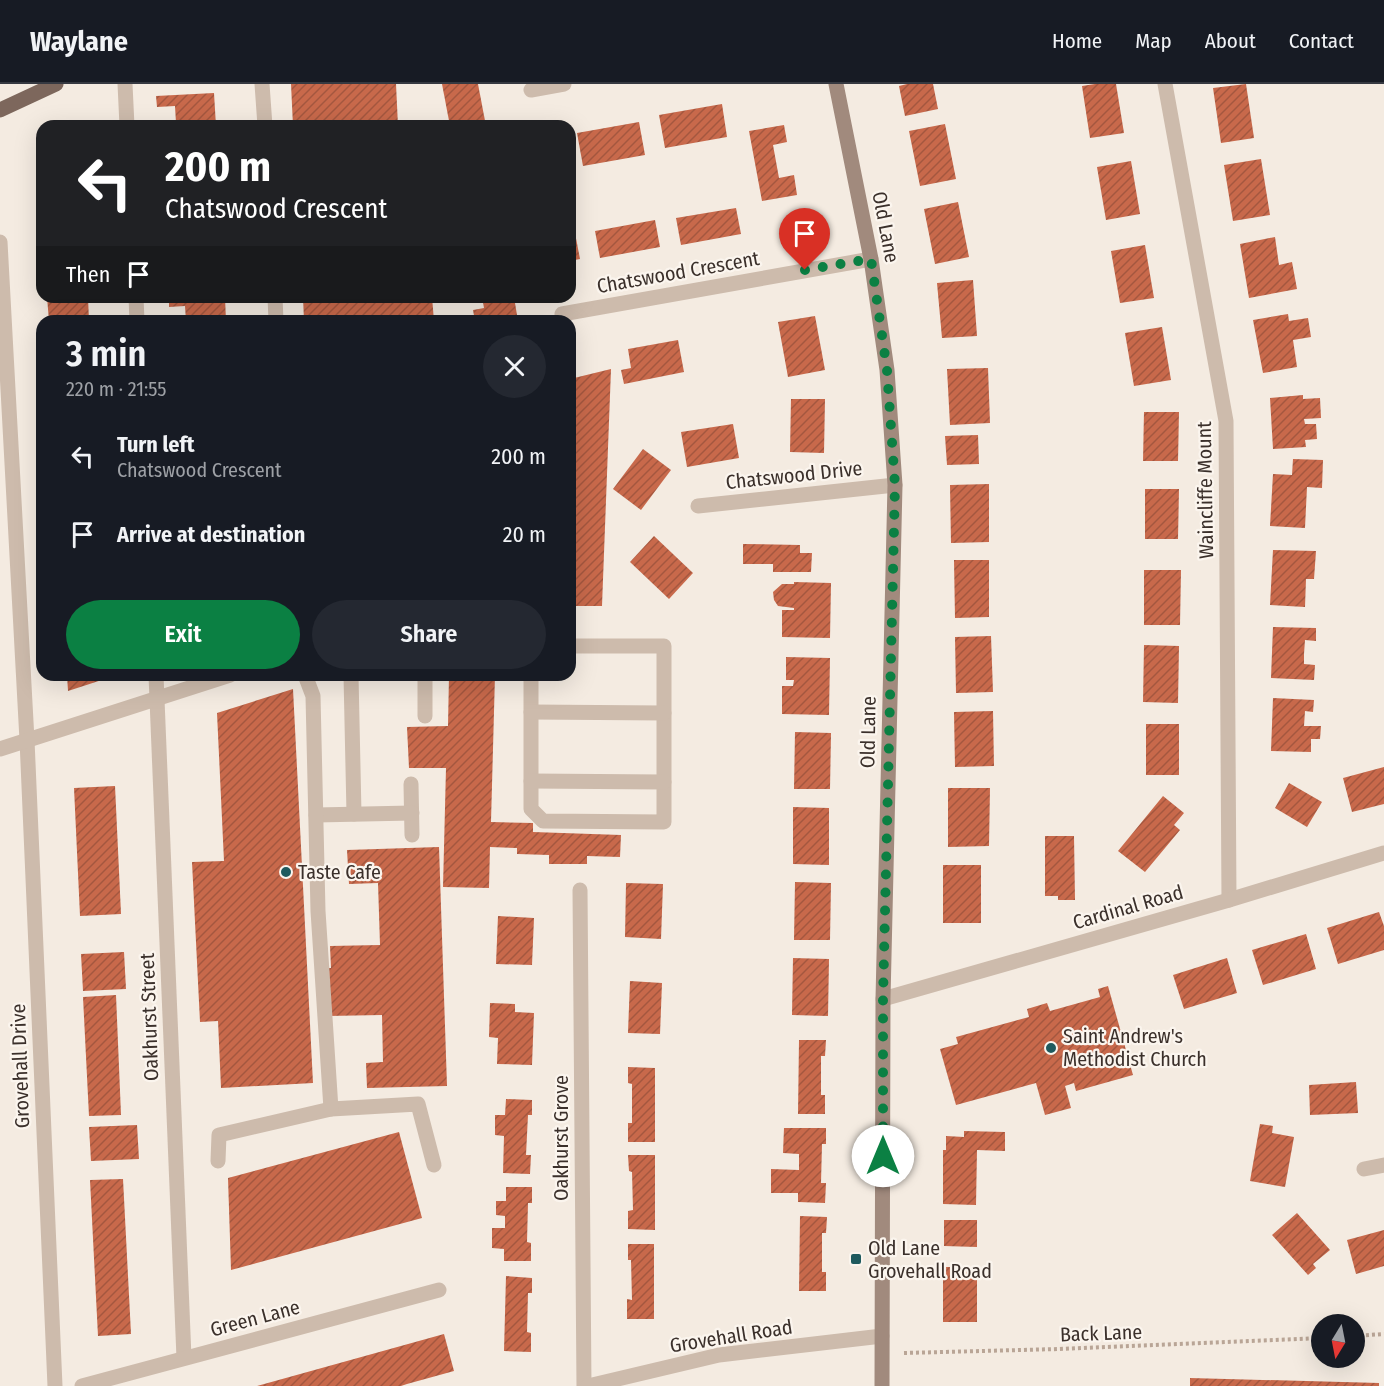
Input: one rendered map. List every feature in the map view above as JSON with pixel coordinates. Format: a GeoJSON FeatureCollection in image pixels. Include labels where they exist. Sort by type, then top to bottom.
{"type":"FeatureCollection","features":[{"type":"Feature","properties":{"kind":"main road"},"geometry":{"type":"LineString","coordinates":[[0,110],[56,84]]}},
{"type":"Feature","properties":{"kind":"street"},"geometry":{"type":"LineString","coordinates":[[125,84],[127,120]]}},
{"type":"Feature","properties":{"kind":"street"},"geometry":{"type":"LineString","coordinates":[[262,84],[265,120]]}},
{"type":"Feature","properties":{"kind":"street"},"geometry":{"type":"LineString","coordinates":[[531,90],[564,84]]}},
{"type":"Feature","properties":{"kind":"street","name":"Old Lane"},"geometry":{"type":"LineString","coordinates":[[836,84],[871,259],[887,370],[895,485],[883,999],[882,1386]]}},
{"type":"Feature","properties":{"kind":"street","name":"Waincliffe Mount"},"geometry":{"type":"LineString","coordinates":[[1165,84],[1226,421],[1229,900]]}},
{"type":"Feature","properties":{"kind":"street","name":"Grovehall Drive"},"geometry":{"type":"LineString","coordinates":[[0,242],[27,740],[55,1386]]}},
{"type":"Feature","properties":{"kind":"street","name":"Chatswood Crescent"},"geometry":{"type":"LineString","coordinates":[[562,314],[871,259]]}},
{"type":"Feature","properties":{"kind":"street","name":"Chatswood Drive"},"geometry":{"type":"LineString","coordinates":[[698,506],[895,485]]}},
{"type":"Feature","properties":{"kind":"street"},"geometry":{"type":"LineString","coordinates":[[531,681],[531,809],[543,821],[664,822],[664,646],[576,646]]}},
{"type":"Feature","properties":{"kind":"street","name":"Oakhurst Street"},"geometry":{"type":"LineString","coordinates":[[156,681],[184,1358]]}},
{"type":"Feature","properties":{"kind":"street"},"geometry":{"type":"LineString","coordinates":[[0,749],[211,681]]}},
{"type":"Feature","properties":{"kind":"street"},"geometry":{"type":"LineString","coordinates":[[307,681],[313,696],[318,911],[331,1109]]}},
{"type":"Feature","properties":{"kind":"street"},"geometry":{"type":"LineString","coordinates":[[351,681],[354,814]]}},
{"type":"Feature","properties":{"kind":"street"},"geometry":{"type":"LineString","coordinates":[[425,681],[425,716]]}},
{"type":"Feature","properties":{"kind":"street"},"geometry":{"type":"LineString","coordinates":[[531,712],[664,713]]}},
{"type":"Feature","properties":{"kind":"street"},"geometry":{"type":"LineString","coordinates":[[531,782],[664,782]]}},
{"type":"Feature","properties":{"kind":"street"},"geometry":{"type":"LineString","coordinates":[[411,784],[412,835]]}},
{"type":"Feature","properties":{"kind":"street"},"geometry":{"type":"LineString","coordinates":[[316,815],[412,813]]}},
{"type":"Feature","properties":{"kind":"street","name":"Cardinal Road"},"geometry":{"type":"LineString","coordinates":[[883,999],[1384,853]]}},
{"type":"Feature","properties":{"kind":"street","name":"Oakhurst Grove"},"geometry":{"type":"LineString","coordinates":[[580,890],[586,1386]]}},
{"type":"Feature","properties":{"kind":"street"},"geometry":{"type":"LineString","coordinates":[[218,1161],[219,1135],[331,1109],[418,1104],[434,1165]]}},
{"type":"Feature","properties":{"kind":"street"},"geometry":{"type":"LineString","coordinates":[[1364,1169],[1384,1165]]}},
{"type":"Feature","properties":{"kind":"street","name":"Green Lane"},"geometry":{"type":"LineString","coordinates":[[82,1386],[439,1290]]}},
{"type":"Feature","properties":{"kind":"street","name":"Grovehall Road"},"geometry":{"type":"LineString","coordinates":[[586,1386],[719,1355],[882,1336]]}},
{"type":"Feature","properties":{"kind":"path"},"geometry":{"type":"LineString","coordinates":[[1365,1335],[1384,1334]]}},
{"type":"Feature","properties":{"kind":"path","name":"Back Lane"},"geometry":{"type":"LineString","coordinates":[[882,1353],[1311,1338]]}},
{"type":"Feature","properties":{"kind":"building"},"geometry":{"type":"Polygon","coordinates":[[[291,84],[396,84],[398,120],[293,120],[291,84]]]}},
{"type":"Feature","properties":{"kind":"building"},"geometry":{"type":"Polygon","coordinates":[[[442,84],[478,84],[485,120],[449,120],[442,84]]]}},
{"type":"Feature","properties":{"kind":"building"},"geometry":{"type":"Polygon","coordinates":[[[933,84],[938,109],[905,116],[899,86],[933,84]]]}},
{"type":"Feature","properties":{"kind":"building"},"geometry":{"type":"Polygon","coordinates":[[[1116,84],[1124,133],[1090,138],[1082,86],[1116,84]]]}},
{"type":"Feature","properties":{"kind":"building"},"geometry":{"type":"Polygon","coordinates":[[[1246,84],[1254,138],[1221,143],[1213,88],[1246,84]]]}},
{"type":"Feature","properties":{"kind":"building"},"geometry":{"type":"Polygon","coordinates":[[[214,93],[216,120],[176,120],[175,106],[157,107],[156,96],[214,93]]]}},
{"type":"Feature","properties":{"kind":"building"},"geometry":{"type":"Polygon","coordinates":[[[722,104],[727,137],[665,148],[659,115],[722,104]]]}},
{"type":"Feature","properties":{"kind":"building"},"geometry":{"type":"Polygon","coordinates":[[[639,122],[645,155],[583,166],[577,133],[639,122]]]}},
{"type":"Feature","properties":{"kind":"building"},"geometry":{"type":"Polygon","coordinates":[[[945,124],[956,179],[920,186],[909,131],[945,124]]]}},
{"type":"Feature","properties":{"kind":"building"},"geometry":{"type":"Polygon","coordinates":[[[784,125],[787,142],[773,145],[779,178],[794,175],[797,195],[762,201],[749,131],[784,125]]]}},
{"type":"Feature","properties":{"kind":"building"},"geometry":{"type":"Polygon","coordinates":[[[1261,159],[1270,215],[1233,221],[1224,165],[1261,159]]]}},
{"type":"Feature","properties":{"kind":"building"},"geometry":{"type":"Polygon","coordinates":[[[1131,161],[1140,214],[1106,220],[1097,167],[1131,161]]]}},
{"type":"Feature","properties":{"kind":"building"},"geometry":{"type":"Polygon","coordinates":[[[958,202],[969,257],[935,264],[924,209],[958,202]]]}},
{"type":"Feature","properties":{"kind":"building"},"geometry":{"type":"Polygon","coordinates":[[[736,208],[741,234],[681,245],[676,218],[736,208]]]}},
{"type":"Feature","properties":{"kind":"building"},"geometry":{"type":"Polygon","coordinates":[[[655,220],[660,247],[600,258],[595,231],[655,220]]]}},
{"type":"Feature","properties":{"kind":"building"},"geometry":{"type":"Polygon","coordinates":[[[1275,237],[1279,265],[1292,262],[1297,289],[1249,298],[1240,244],[1275,237]]]}},
{"type":"Feature","properties":{"kind":"building"},"geometry":{"type":"Polygon","coordinates":[[[576,238],[580,259],[576,260],[576,238]]]}},
{"type":"Feature","properties":{"kind":"building"},"geometry":{"type":"Polygon","coordinates":[[[1145,245],[1154,298],[1120,303],[1111,251],[1145,245]]]}},
{"type":"Feature","properties":{"kind":"building"},"geometry":{"type":"Polygon","coordinates":[[[973,280],[977,336],[942,338],[937,283],[973,280]]]}},
{"type":"Feature","properties":{"kind":"building"},"geometry":{"type":"Polygon","coordinates":[[[48,303],[88,303],[89,315],[48,315],[48,303]]]}},
{"type":"Feature","properties":{"kind":"building"},"geometry":{"type":"Polygon","coordinates":[[[169,303],[225,303],[226,315],[186,315],[185,306],[169,307],[169,303]]]}},
{"type":"Feature","properties":{"kind":"building"},"geometry":{"type":"Polygon","coordinates":[[[303,303],[432,303],[434,315],[304,315],[303,303]]]}},
{"type":"Feature","properties":{"kind":"building"},"geometry":{"type":"Polygon","coordinates":[[[483,303],[515,303],[517,315],[474,315],[473,310],[484,308],[483,303]]]}},
{"type":"Feature","properties":{"kind":"building"},"geometry":{"type":"Polygon","coordinates":[[[1288,314],[1289,321],[1308,318],[1311,337],[1293,340],[1297,367],[1263,373],[1253,320],[1288,314]]]}},
{"type":"Feature","properties":{"kind":"building"},"geometry":{"type":"Polygon","coordinates":[[[815,316],[825,370],[788,377],[778,322],[815,316]]]}},
{"type":"Feature","properties":{"kind":"building"},"geometry":{"type":"Polygon","coordinates":[[[1162,327],[1171,380],[1134,386],[1125,333],[1162,327]]]}},
{"type":"Feature","properties":{"kind":"building"},"geometry":{"type":"Polygon","coordinates":[[[678,340],[684,372],[624,384],[621,370],[631,368],[628,349],[678,340]]]}},
{"type":"Feature","properties":{"kind":"building"},"geometry":{"type":"Polygon","coordinates":[[[988,368],[990,423],[950,425],[947,369],[988,368]]]}},
{"type":"Feature","properties":{"kind":"building"},"geometry":{"type":"Polygon","coordinates":[[[611,369],[602,606],[576,606],[576,378],[611,369]]]}},
{"type":"Feature","properties":{"kind":"building"},"geometry":{"type":"Polygon","coordinates":[[[1303,395],[1303,399],[1320,398],[1321,418],[1304,419],[1305,424],[1316,424],[1317,439],[1305,440],[1306,447],[1273,449],[1270,398],[1303,395]]]}},
{"type":"Feature","properties":{"kind":"building"},"geometry":{"type":"Polygon","coordinates":[[[791,399],[825,399],[824,453],[790,452],[791,399]]]}},
{"type":"Feature","properties":{"kind":"building"},"geometry":{"type":"Polygon","coordinates":[[[1144,412],[1179,412],[1178,461],[1143,461],[1144,412]]]}},
{"type":"Feature","properties":{"kind":"building"},"geometry":{"type":"Polygon","coordinates":[[[733,424],[739,458],[687,467],[681,432],[733,424]]]}},
{"type":"Feature","properties":{"kind":"building"},"geometry":{"type":"Polygon","coordinates":[[[978,435],[979,464],[947,465],[945,436],[978,435]]]}},
{"type":"Feature","properties":{"kind":"building"},"geometry":{"type":"Polygon","coordinates":[[[643,449],[671,470],[641,510],[613,489],[643,449]]]}},
{"type":"Feature","properties":{"kind":"building"},"geometry":{"type":"Polygon","coordinates":[[[1293,459],[1323,460],[1322,488],[1307,487],[1305,528],[1270,526],[1273,474],[1292,475],[1293,459]]]}},
{"type":"Feature","properties":{"kind":"building"},"geometry":{"type":"Polygon","coordinates":[[[989,484],[989,542],[951,543],[950,485],[989,484]]]}},
{"type":"Feature","properties":{"kind":"building"},"geometry":{"type":"Polygon","coordinates":[[[1145,489],[1179,489],[1178,539],[1145,539],[1145,489]]]}},
{"type":"Feature","properties":{"kind":"building"},"geometry":{"type":"Polygon","coordinates":[[[654,536],[693,573],[669,599],[630,562],[654,536]]]}},
{"type":"Feature","properties":{"kind":"building"},"geometry":{"type":"Polygon","coordinates":[[[743,544],[800,545],[800,553],[812,553],[811,572],[773,572],[773,564],[743,564],[743,544]]]}},
{"type":"Feature","properties":{"kind":"building"},"geometry":{"type":"Polygon","coordinates":[[[1273,550],[1316,551],[1314,579],[1306,579],[1305,607],[1270,605],[1273,550]]]}},
{"type":"Feature","properties":{"kind":"building"},"geometry":{"type":"Polygon","coordinates":[[[954,560],[989,560],[989,617],[955,618],[954,560]]]}},
{"type":"Feature","properties":{"kind":"building"},"geometry":{"type":"Polygon","coordinates":[[[1144,570],[1181,570],[1180,625],[1144,625],[1144,570]]]}},
{"type":"Feature","properties":{"kind":"building"},"geometry":{"type":"Polygon","coordinates":[[[794,582],[831,583],[830,638],[782,637],[782,610],[794,610],[794,608],[778,606],[773,592],[782,584],[794,584],[794,582]]]}},
{"type":"Feature","properties":{"kind":"building"},"geometry":{"type":"Polygon","coordinates":[[[1273,627],[1316,628],[1316,641],[1305,640],[1304,654],[1304,664],[1315,665],[1314,680],[1271,678],[1273,627]]]}},
{"type":"Feature","properties":{"kind":"building"},"geometry":{"type":"Polygon","coordinates":[[[991,636],[993,692],[956,693],[955,637],[991,636]]]}},
{"type":"Feature","properties":{"kind":"building"},"geometry":{"type":"Polygon","coordinates":[[[1144,645],[1179,646],[1178,703],[1143,702],[1144,645]]]}},
{"type":"Feature","properties":{"kind":"building"},"geometry":{"type":"Polygon","coordinates":[[[786,657],[830,658],[829,715],[782,714],[782,686],[793,686],[794,680],[786,680],[786,657]]]}},
{"type":"Feature","properties":{"kind":"building"},"geometry":{"type":"Polygon","coordinates":[[[67,681],[99,681],[68,691],[67,681]]]}},
{"type":"Feature","properties":{"kind":"building"},"geometry":{"type":"Polygon","coordinates":[[[449,681],[495,681],[491,822],[533,823],[533,832],[621,835],[620,857],[587,856],[587,864],[549,864],[549,855],[517,854],[517,848],[490,847],[489,888],[443,887],[446,768],[409,768],[407,727],[448,726],[449,681]]]}},
{"type":"Feature","properties":{"kind":"building"},"geometry":{"type":"Polygon","coordinates":[[[293,689],[313,1083],[221,1088],[218,1021],[200,1022],[192,862],[224,861],[217,713],[293,689]]]}},
{"type":"Feature","properties":{"kind":"building"},"geometry":{"type":"Polygon","coordinates":[[[1273,698],[1314,700],[1313,712],[1305,711],[1304,726],[1321,726],[1320,739],[1311,739],[1311,752],[1271,751],[1273,698]]]}},
{"type":"Feature","properties":{"kind":"building"},"geometry":{"type":"Polygon","coordinates":[[[993,711],[994,766],[955,767],[954,712],[993,711]]]}},
{"type":"Feature","properties":{"kind":"building"},"geometry":{"type":"Polygon","coordinates":[[[1146,724],[1179,724],[1179,775],[1146,775],[1146,724]]]}},
{"type":"Feature","properties":{"kind":"building"},"geometry":{"type":"Polygon","coordinates":[[[795,732],[831,733],[830,789],[794,789],[795,732]]]}},
{"type":"Feature","properties":{"kind":"building"},"geometry":{"type":"Polygon","coordinates":[[[1384,767],[1384,804],[1352,812],[1343,778],[1384,767]]]}},
{"type":"Feature","properties":{"kind":"building"},"geometry":{"type":"Polygon","coordinates":[[[1289,783],[1322,802],[1307,827],[1275,808],[1289,783]]]}},
{"type":"Feature","properties":{"kind":"building"},"geometry":{"type":"Polygon","coordinates":[[[115,786],[121,914],[80,916],[74,788],[115,786]]]}},
{"type":"Feature","properties":{"kind":"building"},"geometry":{"type":"Polygon","coordinates":[[[948,788],[990,788],[989,846],[948,847],[948,788]]]}},
{"type":"Feature","properties":{"kind":"building"},"geometry":{"type":"Polygon","coordinates":[[[1163,796],[1184,813],[1174,825],[1180,830],[1145,872],[1118,851],[1163,796]]]}},
{"type":"Feature","properties":{"kind":"building"},"geometry":{"type":"Polygon","coordinates":[[[793,807],[829,808],[829,865],[793,864],[793,807]]]}},
{"type":"Feature","properties":{"kind":"building"},"geometry":{"type":"Polygon","coordinates":[[[1045,836],[1074,836],[1075,900],[1058,900],[1058,896],[1045,896],[1045,836]]]}},
{"type":"Feature","properties":{"kind":"building"},"geometry":{"type":"Polygon","coordinates":[[[439,847],[447,1086],[367,1088],[366,1063],[383,1062],[382,1015],[328,1016],[326,968],[331,968],[330,946],[380,945],[378,883],[349,884],[347,850],[439,847]]]}},
{"type":"Feature","properties":{"kind":"building"},"geometry":{"type":"Polygon","coordinates":[[[943,865],[981,865],[981,923],[943,923],[943,865]]]}},
{"type":"Feature","properties":{"kind":"building"},"geometry":{"type":"Polygon","coordinates":[[[795,882],[831,883],[830,940],[794,940],[795,882]]]}},
{"type":"Feature","properties":{"kind":"building"},"geometry":{"type":"Polygon","coordinates":[[[626,883],[663,884],[661,939],[625,937],[626,883]]]}},
{"type":"Feature","properties":{"kind":"building"},"geometry":{"type":"Polygon","coordinates":[[[1379,912],[1384,926],[1384,950],[1338,964],[1327,928],[1379,912]]]}},
{"type":"Feature","properties":{"kind":"building"},"geometry":{"type":"Polygon","coordinates":[[[498,916],[534,918],[532,965],[496,964],[498,916]]]}},
{"type":"Feature","properties":{"kind":"building"},"geometry":{"type":"Polygon","coordinates":[[[1306,934],[1316,969],[1263,985],[1252,950],[1306,934]]]}},
{"type":"Feature","properties":{"kind":"building"},"geometry":{"type":"Polygon","coordinates":[[[124,952],[126,989],[83,991],[81,954],[124,952]]]}},
{"type":"Feature","properties":{"kind":"building"},"geometry":{"type":"Polygon","coordinates":[[[793,958],[829,959],[828,1016],[792,1015],[793,958]]]}},
{"type":"Feature","properties":{"kind":"building"},"geometry":{"type":"Polygon","coordinates":[[[1227,958],[1237,993],[1184,1009],[1173,975],[1227,958]]]}},
{"type":"Feature","properties":{"kind":"building"},"geometry":{"type":"Polygon","coordinates":[[[630,981],[662,983],[660,1034],[628,1033],[630,981]]]}},
{"type":"Feature","properties":{"kind":"building","name":"Saint Andrew's Methodist Church"},"geometry":{"type":"Polygon","coordinates":[[[1108,986],[1133,1075],[1076,1091],[1074,1083],[1065,1086],[1071,1108],[1045,1115],[1036,1083],[956,1105],[940,1049],[958,1044],[956,1037],[1029,1017],[1027,1009],[1047,1003],[1050,1011],[1100,997],[1098,989],[1108,986]]]}},
{"type":"Feature","properties":{"kind":"building"},"geometry":{"type":"Polygon","coordinates":[[[116,995],[121,1115],[89,1116],[83,997],[116,995]]]}},
{"type":"Feature","properties":{"kind":"building"},"geometry":{"type":"Polygon","coordinates":[[[490,1003],[515,1004],[515,1012],[534,1013],[532,1065],[497,1064],[498,1038],[489,1037],[490,1003]]]}},
{"type":"Feature","properties":{"kind":"building"},"geometry":{"type":"Polygon","coordinates":[[[799,1040],[826,1040],[825,1056],[821,1056],[821,1095],[825,1095],[825,1114],[798,1114],[799,1040]]]}},
{"type":"Feature","properties":{"kind":"building"},"geometry":{"type":"Polygon","coordinates":[[[628,1067],[655,1068],[655,1142],[628,1142],[628,1123],[632,1123],[632,1084],[628,1083],[628,1067]]]}},
{"type":"Feature","properties":{"kind":"building"},"geometry":{"type":"Polygon","coordinates":[[[1356,1082],[1358,1113],[1310,1115],[1309,1085],[1356,1082]]]}},
{"type":"Feature","properties":{"kind":"building"},"geometry":{"type":"Polygon","coordinates":[[[506,1099],[532,1100],[532,1115],[528,1115],[526,1155],[531,1155],[530,1174],[503,1173],[504,1136],[495,1135],[495,1115],[505,1115],[506,1099]]]}},
{"type":"Feature","properties":{"kind":"building"},"geometry":{"type":"Polygon","coordinates":[[[1260,1124],[1273,1126],[1272,1133],[1294,1137],[1285,1187],[1250,1181],[1260,1124]]]}},
{"type":"Feature","properties":{"kind":"building"},"geometry":{"type":"Polygon","coordinates":[[[137,1125],[139,1159],[91,1161],[89,1127],[137,1125]]]}},
{"type":"Feature","properties":{"kind":"building"},"geometry":{"type":"Polygon","coordinates":[[[784,1128],[826,1128],[826,1144],[822,1144],[821,1183],[826,1183],[825,1203],[798,1202],[798,1193],[771,1193],[771,1169],[799,1170],[799,1154],[783,1153],[784,1128]]]}},
{"type":"Feature","properties":{"kind":"building"},"geometry":{"type":"Polygon","coordinates":[[[964,1131],[1005,1132],[1005,1151],[977,1150],[976,1205],[943,1204],[943,1150],[946,1150],[946,1136],[964,1137],[964,1131]]]}},
{"type":"Feature","properties":{"kind":"building"},"geometry":{"type":"Polygon","coordinates":[[[399,1132],[422,1218],[231,1270],[228,1178],[399,1132]]]}},
{"type":"Feature","properties":{"kind":"building"},"geometry":{"type":"Polygon","coordinates":[[[628,1155],[655,1155],[655,1230],[628,1229],[628,1211],[633,1210],[632,1172],[629,1171],[628,1155]]]}},
{"type":"Feature","properties":{"kind":"building"},"geometry":{"type":"Polygon","coordinates":[[[123,1179],[131,1334],[98,1336],[90,1180],[123,1179]]]}},
{"type":"Feature","properties":{"kind":"building"},"geometry":{"type":"Polygon","coordinates":[[[506,1187],[532,1187],[532,1203],[528,1203],[527,1242],[531,1243],[531,1261],[504,1261],[504,1249],[492,1248],[492,1228],[505,1228],[505,1216],[496,1215],[496,1201],[506,1201],[506,1187]]]}},
{"type":"Feature","properties":{"kind":"building"},"geometry":{"type":"Polygon","coordinates":[[[1297,1213],[1330,1250],[1313,1264],[1316,1268],[1308,1275],[1272,1235],[1297,1213]]]}},
{"type":"Feature","properties":{"kind":"building"},"geometry":{"type":"Polygon","coordinates":[[[800,1216],[827,1217],[826,1233],[822,1233],[822,1272],[826,1272],[826,1291],[799,1291],[800,1216]]]}},
{"type":"Feature","properties":{"kind":"building"},"geometry":{"type":"Polygon","coordinates":[[[944,1220],[977,1220],[977,1247],[944,1246],[944,1220]]]}},
{"type":"Feature","properties":{"kind":"building"},"geometry":{"type":"Polygon","coordinates":[[[1384,1230],[1384,1266],[1356,1274],[1347,1240],[1384,1230]]]}},
{"type":"Feature","properties":{"kind":"building"},"geometry":{"type":"Polygon","coordinates":[[[628,1244],[654,1244],[654,1319],[627,1319],[627,1299],[632,1300],[631,1260],[628,1260],[628,1244]]]}},
{"type":"Feature","properties":{"kind":"building"},"geometry":{"type":"Polygon","coordinates":[[[943,1267],[977,1267],[977,1322],[943,1322],[943,1267]]]}},
{"type":"Feature","properties":{"kind":"building"},"geometry":{"type":"Polygon","coordinates":[[[506,1276],[532,1278],[532,1293],[528,1293],[527,1332],[531,1333],[531,1352],[504,1351],[506,1276]]]}},
{"type":"Feature","properties":{"kind":"building"},"geometry":{"type":"Polygon","coordinates":[[[444,1334],[454,1371],[401,1386],[257,1386],[444,1334]]]}},
{"type":"Feature","properties":{"kind":"building"},"geometry":{"type":"Polygon","coordinates":[[[1190,1378],[1379,1383],[1379,1386],[1190,1386],[1190,1378]]]}},
{"type":"Feature","properties":{"kind":"place","name":"Taste Cafe"},"geometry":{"type":"Point","coordinates":[286,872]}},
{"type":"Feature","properties":{"kind":"place","name":"Saint Andrew's Methodist Church"},"geometry":{"type":"Point","coordinates":[1051,1048]}},
{"type":"Feature","properties":{"kind":"place","name":"Old Lane Grovehall Road"},"geometry":{"type":"Point","coordinates":[856,1259]}},
{"type":"Feature","properties":{"kind":"route"},"geometry":{"type":"LineString","coordinates":[[805,270],[871,259],[887,370],[895,485],[883,999],[883,1156]]}}]}
